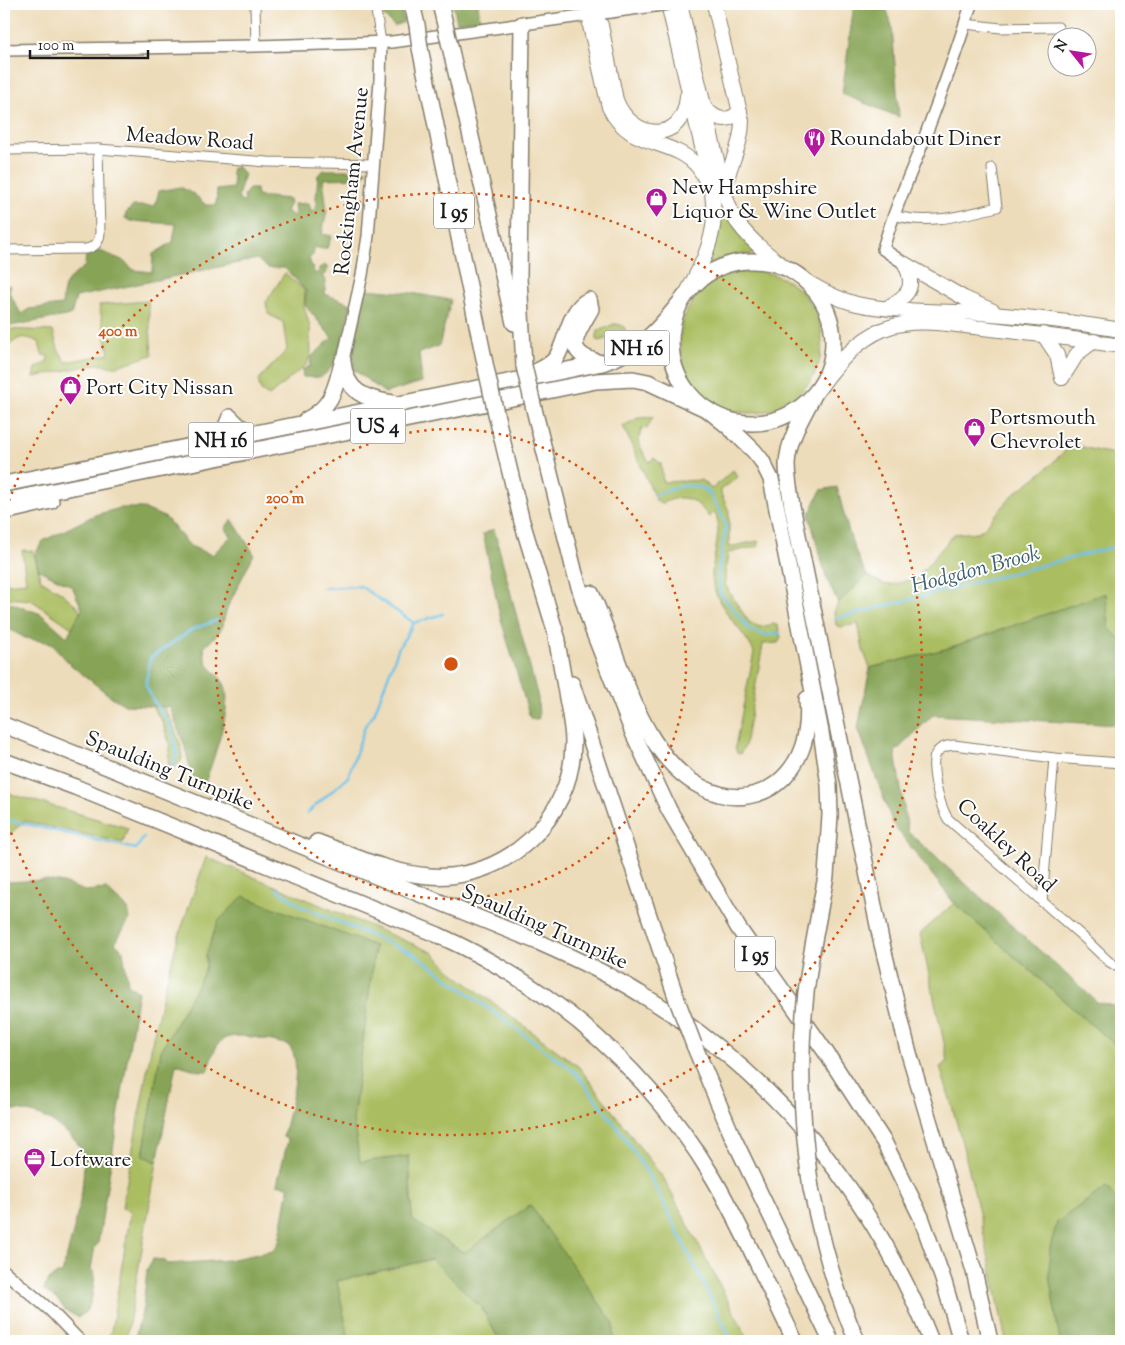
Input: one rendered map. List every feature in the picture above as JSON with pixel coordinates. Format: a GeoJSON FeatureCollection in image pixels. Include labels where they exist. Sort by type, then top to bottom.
{"type":"FeatureCollection","features":[{"type":"Feature","properties":{"kind":"highway","name":"I 95"},"geometry":{"type":"LineString","coordinates":[[412,4],[497,418],[522,522],[555,631],[677,1000],[694,1045],[731,1133],[830,1341]]}},
{"type":"Feature","properties":{"kind":"highway","name":"I 95"},"geometry":{"type":"LineString","coordinates":[[440,4],[534,409],[570,554],[592,628],[612,681],[633,733],[669,810],[705,874],[744,937],[825,1051],[884,1142],[921,1217],[944,1282],[961,1341]]}},
{"type":"Feature","properties":{"kind":"highway"},"geometry":{"type":"LineString","coordinates":[[522,24],[519,278],[524,366]]}},
{"type":"Feature","properties":{"kind":"highway"},"geometry":{"type":"LineString","coordinates":[[856,1341],[834,1280],[818,1221],[811,1188],[804,1131],[801,1069],[804,1009],[811,957],[826,876],[830,815],[825,754],[774,493],[768,473],[754,451],[729,427],[696,401],[687,390],[678,375],[673,355],[671,337],[673,321],[678,306],[694,285],[708,274],[735,264],[755,262],[770,264],[781,267],[802,278],[821,300],[832,328],[832,358],[825,378],[799,425],[787,463],[792,506],[881,940],[906,1041],[974,1272],[990,1341]]}},
{"type":"Feature","properties":{"kind":"highway","name":"NH 16"},"geometry":{"type":"LineString","coordinates":[[4,484],[602,364],[624,356],[636,348],[666,320],[685,296]]}},
{"type":"Feature","properties":{"kind":"highway"},"geometry":{"type":"LineString","coordinates":[[511,383],[551,363],[560,351],[570,325],[582,303],[589,300],[591,309],[576,338],[576,348],[583,357],[602,364]]}},
{"type":"Feature","properties":{"kind":"highway"},"geometry":{"type":"LineString","coordinates":[[343,360],[345,375],[349,384],[362,395],[382,401],[405,403]]}},
{"type":"Feature","properties":{"kind":"highway"},"geometry":{"type":"LineString","coordinates":[[293,426],[313,416],[328,404],[335,390],[343,360]]}},
{"type":"Feature","properties":{"kind":"highway","name":"US 4"},"geometry":{"type":"LineString","coordinates":[[4,501],[606,380],[633,379],[648,382],[708,410]]}},
{"type":"Feature","properties":{"kind":"highway"},"geometry":{"type":"LineString","coordinates":[[708,410],[732,421],[761,423],[781,418],[799,409],[817,391]]}},
{"type":"Feature","properties":{"kind":"highway"},"geometry":{"type":"LineString","coordinates":[[220,440],[230,417],[239,426],[252,434]]}},
{"type":"Feature","properties":{"kind":"highway"},"geometry":{"type":"LineString","coordinates":[[4,512],[242,453]]}},
{"type":"Feature","properties":{"kind":"highway"},"geometry":{"type":"LineString","coordinates":[[570,554],[592,596],[626,683],[654,742],[668,760],[685,776],[714,793],[735,797],[765,791],[783,778],[797,759],[805,741],[808,717],[804,645]]}},
{"type":"Feature","properties":{"kind":"highway"},"geometry":{"type":"LineString","coordinates":[[109,768],[204,799],[391,869],[432,877],[455,876],[478,871],[510,856],[538,833],[552,814],[568,780],[572,756],[572,728],[555,631]]}},
{"type":"Feature","properties":{"kind":"highway"},"geometry":{"type":"LineString","coordinates":[[4,721],[38,740]]}},
{"type":"Feature","properties":{"kind":"highway","name":"Spaulding Turnpike"},"geometry":{"type":"LineString","coordinates":[[4,726],[546,946],[616,979],[665,1009],[712,1042],[734,1061],[777,1100],[816,1143],[851,1190],[882,1238],[909,1289],[930,1341]]}},
{"type":"Feature","properties":{"kind":"highway"},"geometry":{"type":"LineString","coordinates":[[4,761],[75,787],[438,935],[514,975],[562,1007],[626,1065],[665,1108],[682,1131],[728,1205],[795,1341]]}},
{"type":"Feature","properties":{"kind":"main road"},"geometry":{"type":"LineString","coordinates":[[669,4],[686,80],[718,192]]}},
{"type":"Feature","properties":{"kind":"main road"},"geometry":{"type":"LineString","coordinates":[[680,4],[704,106],[718,192],[709,242],[701,266],[685,296]]}},
{"type":"Feature","properties":{"kind":"main road"},"geometry":{"type":"LineString","coordinates":[[714,4],[742,121],[741,139],[729,172],[718,192]]}},
{"type":"Feature","properties":{"kind":"main road"},"geometry":{"type":"LineString","coordinates":[[591,9],[600,25],[619,107],[628,120],[654,132],[674,126],[684,115],[686,80]]}},
{"type":"Feature","properties":{"kind":"main road"},"geometry":{"type":"LineString","coordinates":[[591,9],[590,26],[609,108],[613,116],[627,131],[666,147],[698,167],[718,192],[742,228],[762,247],[802,278],[849,302],[868,306],[1011,317],[1121,330]]}},
{"type":"Feature","properties":{"kind":"main road"},"geometry":{"type":"LineString","coordinates":[[704,106],[712,116],[724,120],[730,119],[740,111]]}},
{"type":"Feature","properties":{"kind":"main road"},"geometry":{"type":"LineString","coordinates":[[886,308],[901,300],[910,288],[909,272],[905,264]]}},
{"type":"Feature","properties":{"kind":"main road"},"geometry":{"type":"LineString","coordinates":[[905,264],[964,298],[1011,317]]}},
{"type":"Feature","properties":{"kind":"main road"},"geometry":{"type":"LineString","coordinates":[[817,391],[835,367],[861,342],[875,332],[896,325],[920,322],[1042,334],[1121,346]]}},
{"type":"Feature","properties":{"kind":"main road"},"geometry":{"type":"LineString","coordinates":[[1042,334],[1057,355],[1062,378],[1077,354],[1094,341]]}},
{"type":"Feature","properties":{"kind":"street"},"geometry":{"type":"LineString","coordinates":[[255,4],[256,46]]}},
{"type":"Feature","properties":{"kind":"street","name":"Rockingham Avenue"},"geometry":{"type":"LineString","coordinates":[[343,360],[362,274],[368,236],[380,81],[381,42],[375,4]]}},
{"type":"Feature","properties":{"kind":"street"},"geometry":{"type":"LineString","coordinates":[[4,50],[381,42],[522,24],[591,9],[669,4]]}},
{"type":"Feature","properties":{"kind":"street"},"geometry":{"type":"LineString","coordinates":[[905,264],[883,249],[894,215],[935,109],[965,24],[970,4]]}},
{"type":"Feature","properties":{"kind":"street"},"geometry":{"type":"LineString","coordinates":[[965,24],[1001,28],[1058,26]]}},
{"type":"Feature","properties":{"kind":"street"},"geometry":{"type":"LineString","coordinates":[[4,250],[86,249],[92,248],[97,244],[100,233],[98,149]]}},
{"type":"Feature","properties":{"kind":"street","name":"Meadow Road"},"geometry":{"type":"LineString","coordinates":[[4,150],[98,149],[268,162],[374,164]]}},
{"type":"Feature","properties":{"kind":"street"},"geometry":{"type":"LineString","coordinates":[[894,215],[911,220],[932,220],[997,208],[992,168]]}},
{"type":"Feature","properties":{"kind":"street","name":"Coakley Road"},"geometry":{"type":"LineString","coordinates":[[1121,763],[1054,758],[954,745],[945,745],[938,750],[933,758],[933,768],[941,805],[948,819],[1108,961],[1121,969]]}},
{"type":"Feature","properties":{"kind":"street"},"geometry":{"type":"LineString","coordinates":[[1042,902],[1054,758]]}},
{"type":"Feature","properties":{"kind":"street"},"geometry":{"type":"LineString","coordinates":[[4,1271],[50,1310],[80,1341]]}},
{"type":"Feature","properties":{"kind":"green space"},"geometry":{"type":"Polygon","coordinates":[[[380,4],[400,4],[404,22],[394,26],[382,14],[380,4]]]}},
{"type":"Feature","properties":{"kind":"green space"},"geometry":{"type":"Polygon","coordinates":[[[453,4],[478,4],[480,19],[457,22],[453,4]]]}},
{"type":"Feature","properties":{"kind":"green space"},"geometry":{"type":"Polygon","coordinates":[[[854,4],[885,4],[892,26],[899,117],[842,94],[854,4]]]}},
{"type":"Feature","properties":{"kind":"green space"},"geometry":{"type":"Polygon","coordinates":[[[237,166],[244,175],[238,197],[241,202],[245,201],[244,195],[249,189],[256,189],[257,196],[289,199],[290,203],[286,211],[293,216],[295,213],[294,204],[308,203],[311,213],[315,210],[318,175],[324,170],[366,170],[367,172],[361,178],[323,179],[327,211],[322,234],[332,236],[327,248],[315,247],[313,255],[309,259],[315,274],[319,272],[319,268],[325,265],[328,268],[326,274],[322,276],[326,280],[325,294],[351,304],[341,345],[332,366],[326,373],[319,377],[303,377],[302,370],[310,366],[311,357],[332,338],[305,305],[306,291],[285,268],[268,268],[257,259],[76,297],[71,315],[4,327],[4,286],[11,285],[9,292],[21,314],[29,309],[62,305],[65,286],[70,278],[85,266],[86,254],[100,251],[122,260],[134,270],[152,272],[153,254],[173,242],[176,224],[130,221],[125,218],[126,213],[133,206],[155,206],[159,191],[180,187],[194,194],[206,205],[216,205],[217,190],[233,188],[232,168],[237,166]]]}},
{"type":"Feature","properties":{"kind":"green space"},"geometry":{"type":"Polygon","coordinates":[[[724,208],[757,252],[755,254],[731,256],[708,264],[720,209],[724,208]]]}},
{"type":"Feature","properties":{"kind":"green space"},"geometry":{"type":"Polygon","coordinates":[[[751,271],[765,272],[778,276],[801,292],[817,315],[821,328],[821,356],[817,369],[801,392],[778,408],[765,412],[751,413],[737,412],[724,408],[701,392],[685,369],[681,356],[680,342],[681,328],[685,315],[701,292],[724,276],[737,272],[751,271]]]}},
{"type":"Feature","properties":{"kind":"green space"},"geometry":{"type":"Polygon","coordinates":[[[285,273],[305,291],[304,306],[310,327],[311,353],[307,364],[269,396],[261,391],[258,380],[287,350],[283,322],[268,314],[266,302],[285,273]]]}},
{"type":"Feature","properties":{"kind":"green space"},"geometry":{"type":"Polygon","coordinates":[[[365,289],[411,293],[451,300],[439,346],[419,353],[422,382],[385,393],[354,370],[352,340],[365,289]]]}},
{"type":"Feature","properties":{"kind":"green space"},"geometry":{"type":"Polygon","coordinates":[[[148,301],[152,355],[114,367],[97,364],[34,377],[36,368],[47,362],[48,356],[42,355],[39,342],[20,338],[4,349],[4,329],[53,331],[58,349],[66,362],[109,354],[99,305],[148,301]]]}},
{"type":"Feature","properties":{"kind":"green space"},"geometry":{"type":"Polygon","coordinates":[[[614,324],[623,326],[626,332],[624,336],[611,337],[600,341],[596,340],[598,331],[614,324]]]}},
{"type":"Feature","properties":{"kind":"green space"},"geometry":{"type":"Polygon","coordinates":[[[653,417],[647,429],[642,428],[639,441],[649,462],[654,458],[661,464],[663,482],[701,480],[712,489],[733,470],[738,477],[721,490],[729,511],[729,547],[758,541],[759,546],[728,553],[725,584],[749,622],[760,627],[774,624],[778,626],[781,638],[778,643],[763,644],[745,746],[740,754],[737,753],[735,747],[754,652],[723,607],[714,587],[712,569],[718,525],[714,512],[709,517],[694,502],[683,498],[676,498],[662,504],[657,502],[623,426],[638,418],[653,417]]]}},
{"type":"Feature","properties":{"kind":"green space"},"geometry":{"type":"Polygon","coordinates":[[[1072,444],[1121,455],[1121,640],[1109,628],[1105,594],[946,649],[870,668],[863,650],[858,624],[840,627],[836,625],[834,613],[838,603],[867,575],[883,584],[891,585],[917,578],[954,534],[978,532],[984,528],[1014,494],[1045,470],[1072,444]]]}},
{"type":"Feature","properties":{"kind":"green space"},"geometry":{"type":"Polygon","coordinates":[[[837,487],[853,543],[867,575],[838,603],[826,577],[809,515],[821,490],[837,487]]]}},
{"type":"Feature","properties":{"kind":"green space"},"geometry":{"type":"Polygon","coordinates":[[[120,508],[143,508],[166,518],[190,546],[212,555],[231,536],[225,528],[232,519],[254,554],[227,608],[221,630],[204,648],[209,666],[224,684],[227,693],[227,705],[221,734],[204,786],[192,780],[186,750],[170,707],[125,705],[110,696],[71,665],[51,643],[25,638],[4,626],[5,601],[41,614],[67,637],[82,609],[72,586],[39,570],[35,554],[43,541],[95,515],[120,508]]]}},
{"type":"Feature","properties":{"kind":"green space"},"geometry":{"type":"Polygon","coordinates":[[[494,529],[538,698],[539,718],[535,720],[530,718],[500,616],[483,534],[494,529]]]}},
{"type":"Feature","properties":{"kind":"green space"},"geometry":{"type":"Polygon","coordinates":[[[22,550],[33,551],[41,580],[62,593],[78,607],[88,631],[153,690],[172,722],[181,746],[182,760],[175,767],[168,764],[170,745],[162,721],[139,688],[117,663],[31,600],[4,598],[4,554],[7,584],[26,582],[22,550]]]}},
{"type":"Feature","properties":{"kind":"green space"},"geometry":{"type":"Polygon","coordinates":[[[1106,593],[1109,628],[1121,640],[1121,725],[933,715],[895,752],[908,832],[1097,1002],[1121,1008],[1121,1049],[954,903],[893,824],[858,728],[870,668],[946,649],[1106,593]]]}},
{"type":"Feature","properties":{"kind":"green space"},"geometry":{"type":"Polygon","coordinates":[[[4,792],[128,828],[123,843],[24,821],[9,835],[4,834],[4,792]]]}},
{"type":"Feature","properties":{"kind":"green space"},"geometry":{"type":"Polygon","coordinates":[[[206,857],[432,952],[456,975],[579,1067],[664,1179],[749,1341],[613,1341],[614,1324],[464,1253],[412,1220],[409,1156],[360,1162],[353,1120],[375,946],[206,955],[206,967],[200,980],[161,1051],[143,1156],[157,1162],[126,1341],[107,1341],[111,1331],[131,1211],[122,1208],[153,1038],[178,938],[206,857]]]}},
{"type":"Feature","properties":{"kind":"green space"},"geometry":{"type":"Polygon","coordinates":[[[47,880],[63,883],[85,891],[106,889],[128,909],[130,919],[115,943],[123,951],[128,984],[138,992],[98,1244],[95,1246],[91,1269],[95,1275],[93,1293],[87,1310],[78,1317],[66,1311],[58,1300],[43,1290],[49,1280],[57,1274],[62,1274],[81,1193],[83,1161],[81,1150],[71,1136],[45,1118],[25,1111],[4,1110],[4,882],[47,880]]]}},
{"type":"Feature","properties":{"kind":"green space"},"geometry":{"type":"Polygon","coordinates":[[[243,896],[375,946],[353,1120],[360,1162],[409,1156],[412,1220],[464,1253],[530,1205],[614,1324],[613,1341],[500,1341],[482,1309],[432,1259],[337,1281],[349,1341],[134,1341],[143,1308],[147,1269],[153,1259],[163,1260],[168,1264],[228,1260],[273,1251],[279,1242],[289,1187],[277,1184],[288,1140],[283,1137],[294,1089],[295,1076],[293,1053],[288,1045],[252,1037],[233,1036],[225,1038],[220,1042],[208,1071],[199,1071],[176,1064],[157,1162],[143,1156],[161,1051],[206,967],[206,955],[218,921],[243,896]]]}},
{"type":"Feature","properties":{"kind":"green space"},"geometry":{"type":"Polygon","coordinates":[[[954,903],[1121,1049],[1121,1204],[1105,1187],[1049,1275],[1060,1341],[1006,1341],[969,1169],[940,1067],[948,1061],[920,934],[954,903]]]}},
{"type":"Feature","properties":{"kind":"green space"},"geometry":{"type":"Polygon","coordinates":[[[1106,1187],[1121,1204],[1121,1341],[1060,1341],[1049,1275],[1050,1247],[1057,1222],[1106,1187]]]}},
{"type":"Feature","properties":{"kind":"green space"},"geometry":{"type":"Polygon","coordinates":[[[432,1259],[482,1309],[500,1341],[349,1341],[337,1281],[432,1259]]]}},
{"type":"Feature","properties":{"kind":"waterway","name":"Hodgdon Brook"},"geometry":{"type":"LineString","coordinates":[[655,495],[682,486],[697,486],[708,491],[726,525],[718,574],[720,593],[750,630],[765,635],[780,633]]}},
{"type":"Feature","properties":{"kind":"waterway","name":"Hodgdon Brook"},"geometry":{"type":"LineString","coordinates":[[835,619],[1121,545]]}},
{"type":"Feature","properties":{"kind":"waterway","name":"Hodgdon Brook"},"geometry":{"type":"LineString","coordinates":[[323,588],[360,586],[414,623],[443,614]]}},
{"type":"Feature","properties":{"kind":"waterway","name":"Hodgdon Brook"},"geometry":{"type":"LineString","coordinates":[[172,766],[177,755],[171,727],[153,700],[146,685],[150,658],[193,629],[218,620]]}},
{"type":"Feature","properties":{"kind":"waterway"},"geometry":{"type":"LineString","coordinates":[[307,813],[348,777],[365,726],[374,714],[399,647],[414,623]]}},
{"type":"Feature","properties":{"kind":"waterway","name":"Hodgdon Brook"},"geometry":{"type":"LineString","coordinates":[[4,819],[136,849],[144,837]]}},
{"type":"Feature","properties":{"kind":"waterway"},"geometry":{"type":"LineString","coordinates":[[277,889],[301,906],[413,953],[575,1072],[621,1132],[653,1182],[732,1341]]}},
{"type":"Feature","properties":{"kind":"place","name":"Roundabout Diner"},"geometry":{"type":"Point","coordinates":[814,157]}},
{"type":"Feature","properties":{"kind":"place","name":"New Hampshire Liquor & Wine Outlet"},"geometry":{"type":"Point","coordinates":[656,218]}},
{"type":"Feature","properties":{"kind":"place","name":"Port City Nissan"},"geometry":{"type":"Point","coordinates":[70,406]}},
{"type":"Feature","properties":{"kind":"place","name":"Portsmouth Chevrolet"},"geometry":{"type":"Point","coordinates":[974,448]}},
{"type":"Feature","properties":{"kind":"place","name":"Loftware"},"geometry":{"type":"Point","coordinates":[34,1178]}}]}
